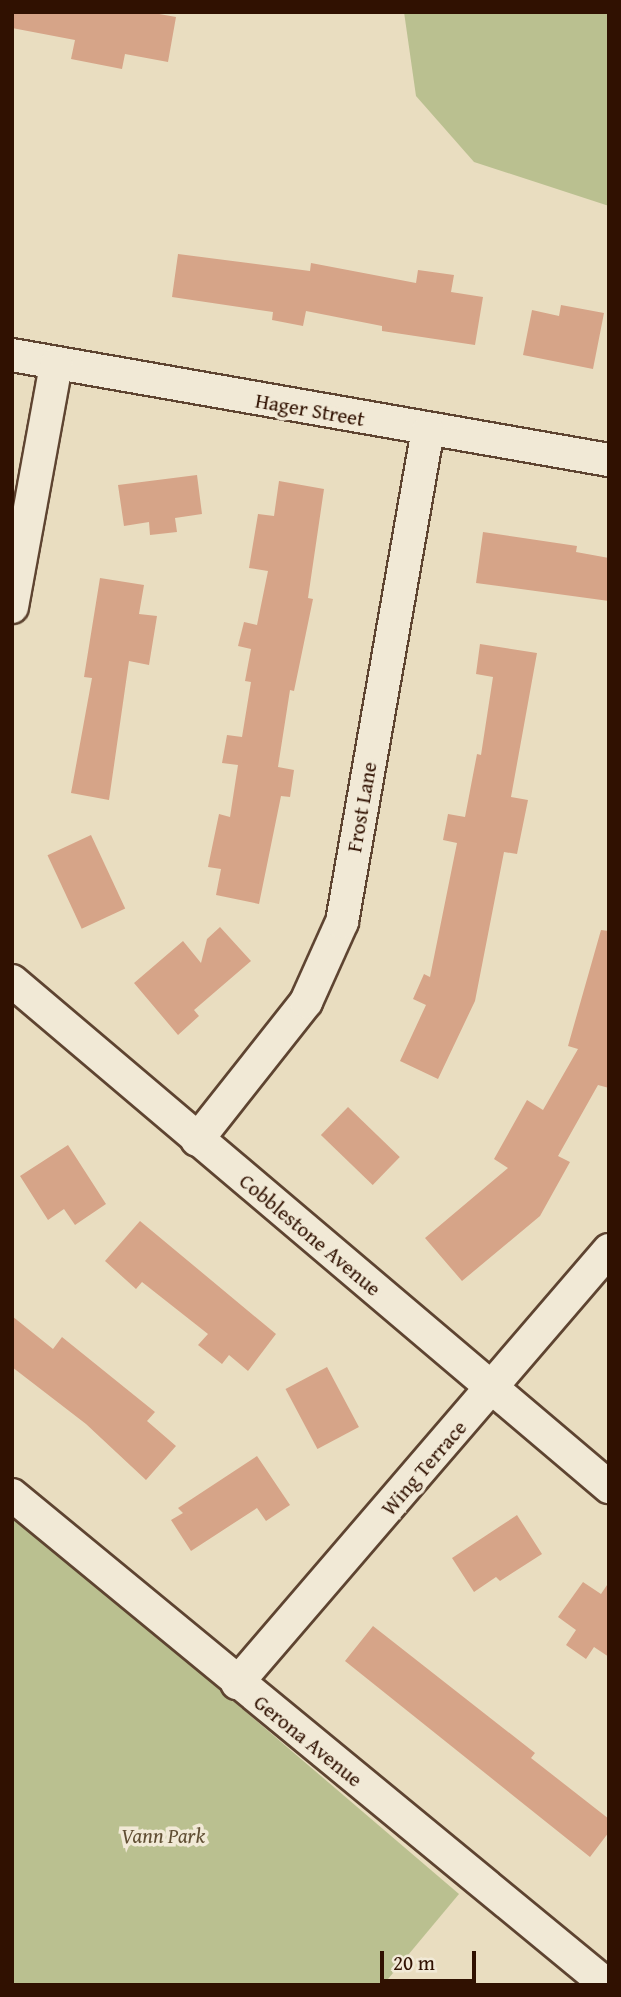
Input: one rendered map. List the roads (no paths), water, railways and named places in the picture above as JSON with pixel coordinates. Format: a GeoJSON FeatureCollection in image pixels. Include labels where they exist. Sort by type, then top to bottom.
{"type":"FeatureCollection","features":[{"type":"Feature","properties":{"kind":"street","name":"Hager Street"},"geometry":{"type":"LineString","coordinates":[[12,355],[428,431],[609,460]]}},
{"type":"Feature","properties":{"kind":"street"},"geometry":{"type":"LineString","coordinates":[[12,607],[56,363]]}},
{"type":"Feature","properties":{"kind":"street","name":"Frost Lane"},"geometry":{"type":"LineString","coordinates":[[197,1140],[306,1002],[342,922],[428,431]]}},
{"type":"Feature","properties":{"kind":"street","name":"Cobblestone Avenue"},"geometry":{"type":"LineString","coordinates":[[12,981],[609,1487]]}},
{"type":"Feature","properties":{"kind":"street","name":"Wing Terrace"},"geometry":{"type":"LineString","coordinates":[[237,1683],[609,1250]]}},
{"type":"Feature","properties":{"kind":"street","name":"Gerona Avenue"},"geometry":{"type":"LineString","coordinates":[[12,1495],[607,1985]]}},
{"type":"Feature","properties":{"kind":"park label","name":"Vann Park"},"geometry":{"type":"Point","coordinates":[163,1836]}}]}
